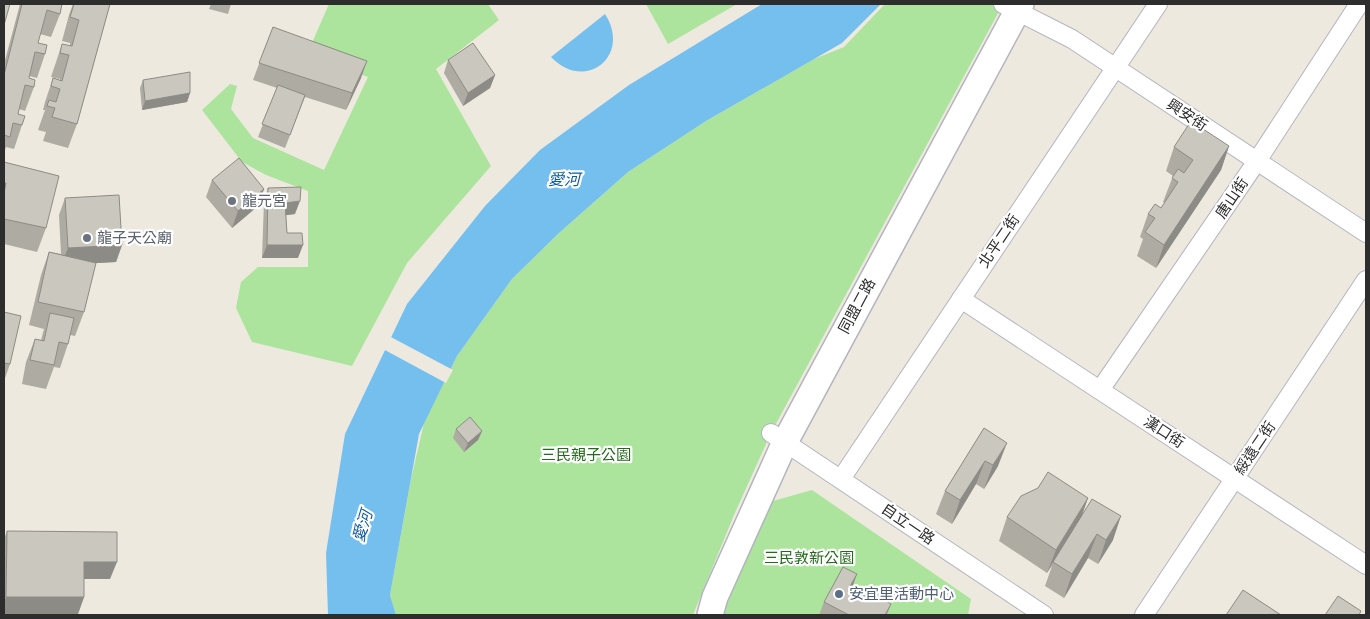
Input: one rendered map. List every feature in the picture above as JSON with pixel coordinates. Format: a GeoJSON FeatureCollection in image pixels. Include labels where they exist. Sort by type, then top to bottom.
{"type":"FeatureCollection","features":[{"type":"Feature","properties":{"kind":"street","name":"北平二街"},"geometry":{"type":"LineString","coordinates":[[841,479],[1158,4]]}},
{"type":"Feature","properties":{"kind":"street","name":"唐山街"},"geometry":{"type":"LineString","coordinates":[[1100,390],[1257,161],[1359,4]]}},
{"type":"Feature","properties":{"kind":"street","name":"興安街"},"geometry":{"type":"LineString","coordinates":[[1011,6],[1072,39],[1366,233]]}},
{"type":"Feature","properties":{"kind":"street","name":"同盟二路"},"geometry":{"type":"LineString","coordinates":[[693,615],[700,591],[778,438],[1011,6]]}},
{"type":"Feature","properties":{"kind":"street","name":"綏遠二街"},"geometry":{"type":"LineString","coordinates":[[1144,615],[1366,280]]}},
{"type":"Feature","properties":{"kind":"street","name":"漢口街"},"geometry":{"type":"LineString","coordinates":[[961,299],[1366,565]]}},
{"type":"Feature","properties":{"kind":"street","name":"同盟二路"},"geometry":{"type":"LineString","coordinates":[[710,615],[715,597],[778,438]]}},
{"type":"Feature","properties":{"kind":"street","name":"自立一路"},"geometry":{"type":"LineString","coordinates":[[778,438],[1044,615]]}},
{"type":"Feature","properties":{"kind":"green space"},"geometry":{"type":"Polygon","coordinates":[[[329,4],[488,4],[499,20],[436,69],[491,166],[407,263],[352,366],[252,342],[236,308],[241,282],[258,267],[308,267],[308,191],[266,175],[242,162],[202,110],[230,84],[237,86],[231,109],[253,138],[324,170],[368,77],[307,54],[329,4]]]}},
{"type":"Feature","properties":{"kind":"green space"},"geometry":{"type":"Polygon","coordinates":[[[646,4],[737,4],[668,44],[646,4]]]}},
{"type":"Feature","properties":{"kind":"green space","name":"三民親子公園"},"geometry":{"type":"Polygon","coordinates":[[[885,4],[1003,4],[771,433],[734,515],[693,615],[396,615],[390,595],[411,479],[424,423],[457,356],[512,279],[559,233],[628,172],[706,121],[814,59],[844,47],[885,4]]]}},
{"type":"Feature","properties":{"kind":"green space","name":"三民敦新公園"},"geometry":{"type":"Polygon","coordinates":[[[812,490],[971,599],[968,615],[721,615],[726,598],[773,501],[812,490]]]}},
{"type":"Feature","properties":{"kind":"water","name":"愛河"},"geometry":{"type":"Polygon","coordinates":[[[762,4],[881,4],[842,43],[706,121],[628,172],[559,233],[512,279],[457,356],[419,434],[390,595],[396,615],[328,615],[326,553],[345,434],[407,304],[485,206],[540,150],[629,85],[762,4]]]}},
{"type":"Feature","properties":{"kind":"water"},"geometry":{"type":"Polygon","coordinates":[[[605,14],[612,29],[613,44],[609,56],[601,65],[590,70],[578,71],[564,67],[551,57],[605,14]]]}},
{"type":"Feature","properties":{"kind":"pier"},"geometry":{"type":"Polygon","coordinates":[[[389,336],[453,370],[446,383],[383,349],[389,336]]]}},
{"type":"Feature","properties":{"kind":"building"},"geometry":{"type":"Polygon","coordinates":[[[4,4],[10,4],[4,25],[4,4]]]}},
{"type":"Feature","properties":{"kind":"building"},"geometry":{"type":"Polygon","coordinates":[[[22,4],[62,4],[60,14],[47,10],[38,43],[47,45],[45,54],[35,52],[29,78],[35,80],[34,87],[25,85],[18,114],[25,116],[22,125],[13,123],[10,137],[4,135],[4,75],[22,4]]]}},
{"type":"Feature","properties":{"kind":"building"},"geometry":{"type":"Polygon","coordinates":[[[74,4],[110,4],[77,124],[52,117],[55,108],[47,106],[49,100],[56,102],[60,89],[51,86],[53,78],[62,81],[69,55],[60,53],[62,44],[72,46],[79,20],[70,17],[74,4]]]}},
{"type":"Feature","properties":{"kind":"building"},"geometry":{"type":"Polygon","coordinates":[[[273,27],[367,61],[352,93],[259,63],[273,27]]]}},
{"type":"Feature","properties":{"kind":"building"},"geometry":{"type":"Polygon","coordinates":[[[473,43],[495,75],[468,93],[448,60],[473,43]]]}},
{"type":"Feature","properties":{"kind":"building"},"geometry":{"type":"Polygon","coordinates":[[[190,72],[190,93],[145,101],[143,80],[190,72]]]}},
{"type":"Feature","properties":{"kind":"building"},"geometry":{"type":"Polygon","coordinates":[[[278,85],[305,95],[290,135],[262,124],[278,85]]]}},
{"type":"Feature","properties":{"kind":"building"},"geometry":{"type":"Polygon","coordinates":[[[1191,121],[1229,146],[1164,245],[1145,232],[1155,218],[1148,214],[1155,204],[1161,208],[1178,182],[1172,178],[1178,169],[1184,173],[1193,160],[1174,147],[1191,121]]]}},
{"type":"Feature","properties":{"kind":"building"},"geometry":{"type":"Polygon","coordinates":[[[239,158],[264,189],[238,211],[212,180],[239,158]]]}},
{"type":"Feature","properties":{"kind":"building"},"geometry":{"type":"Polygon","coordinates":[[[4,162],[59,176],[46,228],[4,219],[6,183],[4,183],[4,162]]]}},
{"type":"Feature","properties":{"kind":"building"},"geometry":{"type":"Polygon","coordinates":[[[301,187],[300,201],[285,203],[287,233],[302,233],[303,245],[267,245],[268,188],[301,187]]]}},
{"type":"Feature","properties":{"kind":"building"},"geometry":{"type":"Polygon","coordinates":[[[119,195],[122,245],[68,248],[65,198],[119,195]]]}},
{"type":"Feature","properties":{"kind":"building"},"geometry":{"type":"Polygon","coordinates":[[[49,252],[96,263],[84,312],[38,302],[49,252]]]}},
{"type":"Feature","properties":{"kind":"building"},"geometry":{"type":"Polygon","coordinates":[[[4,312],[21,316],[10,364],[4,363],[4,312]]]}},
{"type":"Feature","properties":{"kind":"building"},"geometry":{"type":"Polygon","coordinates":[[[50,313],[74,318],[68,344],[59,342],[54,365],[30,360],[35,339],[44,341],[50,313]]]}},
{"type":"Feature","properties":{"kind":"building"},"geometry":{"type":"Polygon","coordinates":[[[470,417],[482,431],[468,443],[456,429],[470,417]]]}},
{"type":"Feature","properties":{"kind":"building"},"geometry":{"type":"Polygon","coordinates":[[[984,428],[1007,443],[993,465],[985,461],[960,500],[945,491],[984,428]]]}},
{"type":"Feature","properties":{"kind":"building"},"geometry":{"type":"Polygon","coordinates":[[[1048,472],[1088,498],[1056,550],[1007,517],[1021,496],[1038,488],[1048,472]]]}},
{"type":"Feature","properties":{"kind":"building"},"geometry":{"type":"Polygon","coordinates":[[[1092,499],[1121,516],[1106,540],[1097,534],[1072,574],[1053,562],[1092,499]]]}},
{"type":"Feature","properties":{"kind":"building"},"geometry":{"type":"Polygon","coordinates":[[[7,531],[117,532],[117,562],[84,562],[84,597],[6,597],[7,531]]]}},
{"type":"Feature","properties":{"kind":"building"},"geometry":{"type":"Polygon","coordinates":[[[843,567],[857,574],[849,588],[873,600],[880,598],[891,604],[885,615],[849,615],[824,602],[843,567]]]}},
{"type":"Feature","properties":{"kind":"building"},"geometry":{"type":"Polygon","coordinates":[[[1243,590],[1281,615],[1226,615],[1243,590]]]}},
{"type":"Feature","properties":{"kind":"building"},"geometry":{"type":"Polygon","coordinates":[[[1338,596],[1361,611],[1359,615],[1325,615],[1338,596]]]}},
{"type":"Feature","properties":{"kind":"place","name":"龍元宮"},"geometry":{"type":"Point","coordinates":[232,201]}},
{"type":"Feature","properties":{"kind":"place","name":"龍子天公廟"},"geometry":{"type":"Point","coordinates":[87,238]}},
{"type":"Feature","properties":{"kind":"place","name":"安宜里活動中心"},"geometry":{"type":"Point","coordinates":[839,594]}}]}
